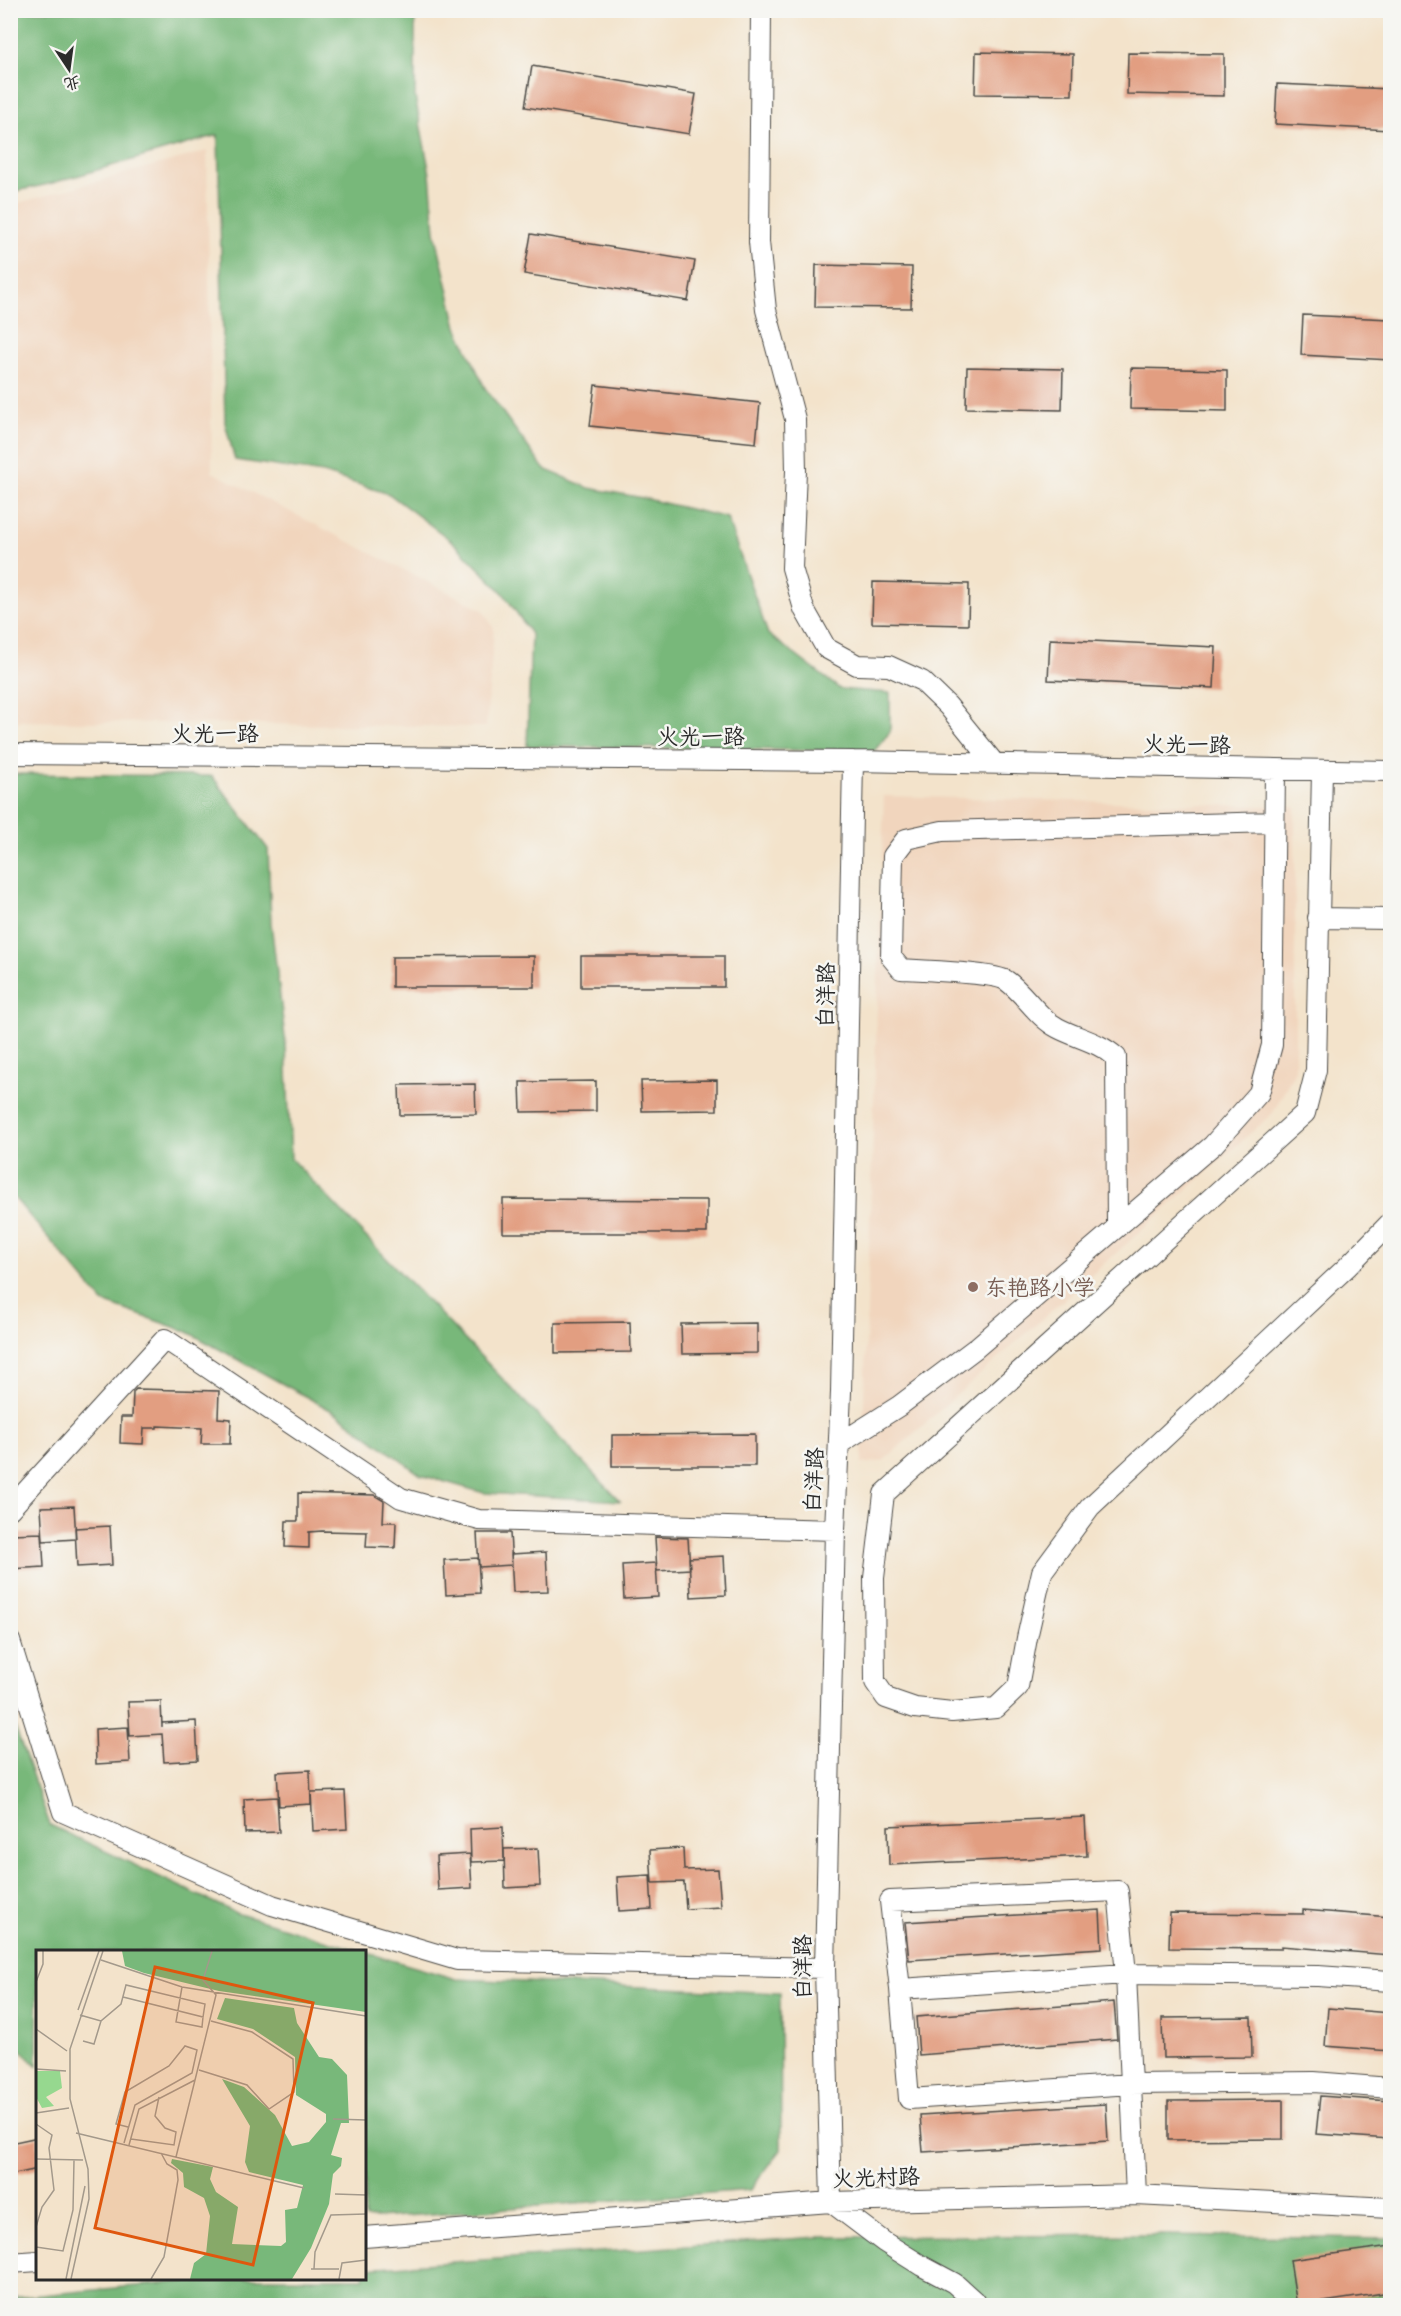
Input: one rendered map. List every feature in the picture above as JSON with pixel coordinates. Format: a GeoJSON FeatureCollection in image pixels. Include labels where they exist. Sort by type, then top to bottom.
{"type":"FeatureCollection","features":[{"type":"Feature","properties":{"kind":"street"},"geometry":{"type":"LineString","coordinates":[[761,10],[759,242],[766,310],[795,420],[796,471],[792,568],[804,609],[826,648],[857,665],[889,666],[922,681],[948,706],[995,764]]}},
{"type":"Feature","properties":{"kind":"street","name":"火光一路"},"geometry":{"type":"LineString","coordinates":[[10,754],[853,761],[1390,771]]}},
{"type":"Feature","properties":{"kind":"street","name":"白洋路"},"geometry":{"type":"LineString","coordinates":[[831,2202],[825,1968],[839,1444],[853,761]]}},
{"type":"Feature","properties":{"kind":"street"},"geometry":{"type":"LineString","coordinates":[[839,1444],[899,1406],[976,1348],[1213,1145],[1259,1093],[1272,1045],[1275,770]]}},
{"type":"Feature","properties":{"kind":"street"},"geometry":{"type":"LineString","coordinates":[[1322,771],[1316,1070],[1305,1113],[884,1494],[874,1578],[873,1634],[875,1682],[886,1698],[915,1708],[952,1712],[996,1708],[1018,1686],[1042,1572],[1090,1508],[1347,1267],[1390,1223]]}},
{"type":"Feature","properties":{"kind":"street"},"geometry":{"type":"LineString","coordinates":[[1118,1227],[1116,1057],[1106,1048],[1056,1027],[1005,980],[944,971],[901,969],[891,957],[893,856],[906,839],[942,831],[1274,822]]}},
{"type":"Feature","properties":{"kind":"street"},"geometry":{"type":"LineString","coordinates":[[1318,918],[1390,919]]}},
{"type":"Feature","properties":{"kind":"street"},"geometry":{"type":"LineString","coordinates":[[10,1509],[165,1339],[401,1498],[479,1520],[835,1530]]}},
{"type":"Feature","properties":{"kind":"street"},"geometry":{"type":"LineString","coordinates":[[10,1641],[63,1812],[272,1905],[457,1960],[825,1968]]}},
{"type":"Feature","properties":{"kind":"street"},"geometry":{"type":"LineString","coordinates":[[1136,2195],[1131,2084],[1126,1974],[1118,1891],[890,1901],[909,2098],[1131,2084],[1314,2082],[1390,2088]]}},
{"type":"Feature","properties":{"kind":"street"},"geometry":{"type":"LineString","coordinates":[[900,1989],[1126,1974],[1318,1976],[1390,1981]]}},
{"type":"Feature","properties":{"kind":"street","name":"火光村路"},"geometry":{"type":"LineString","coordinates":[[366,2237],[831,2202],[1136,2195],[1390,2208]]}},
{"type":"Feature","properties":{"kind":"street"},"geometry":{"type":"LineString","coordinates":[[831,2202],[884,2242],[954,2283],[974,2301],[974,2306]]}},
{"type":"Feature","properties":{"kind":"street"},"geometry":{"type":"LineString","coordinates":[[10,2263],[36,2261]]}},
{"type":"Feature","properties":{"kind":"shaded area"},"geometry":{"type":"Polygon","coordinates":[[[207,151],[212,472],[483,610],[494,629],[486,727],[11,721],[11,205],[207,151]]]}},
{"type":"Feature","properties":{"kind":"shaded area","name":"东艳路小学"},"geometry":{"type":"Polygon","coordinates":[[[884,796],[1295,807],[1295,1070],[1273,1113],[883,1461],[862,1464],[884,796]]]}},
{"type":"Feature","properties":{"kind":"green space"},"geometry":{"type":"Polygon","coordinates":[[[11,11],[415,11],[415,97],[430,174],[435,232],[457,327],[485,388],[544,469],[589,488],[727,518],[768,634],[840,689],[890,693],[890,732],[874,751],[527,746],[531,634],[504,594],[453,542],[389,494],[323,473],[235,460],[225,423],[218,135],[49,184],[11,192],[11,11]]]}},
{"type":"Feature","properties":{"kind":"green space"},"geometry":{"type":"Polygon","coordinates":[[[10,774],[212,776],[268,849],[271,923],[286,1046],[291,1159],[620,1501],[484,1493],[421,1475],[336,1413],[188,1332],[103,1302],[11,1194],[10,774]]]}},
{"type":"Feature","properties":{"kind":"green space"},"geometry":{"type":"Polygon","coordinates":[[[11,1716],[50,1825],[236,1913],[357,1950],[36,1950],[36,2065],[11,2039],[11,1716]]]}},
{"type":"Feature","properties":{"kind":"green space"},"geometry":{"type":"Polygon","coordinates":[[[366,1953],[456,1979],[780,1993],[781,2150],[750,2190],[366,2219],[366,1953]]]}},
{"type":"Feature","properties":{"kind":"green space"},"geometry":{"type":"Polygon","coordinates":[[[1157,2235],[1390,2238],[1390,2305],[11,2306],[11,2298],[198,2280],[366,2280],[366,2268],[819,2237],[1157,2235]]]}},
{"type":"Feature","properties":{"kind":"building"},"geometry":{"type":"Polygon","coordinates":[[[976,52],[1073,54],[1072,95],[975,94],[976,52]]]}},
{"type":"Feature","properties":{"kind":"building"},"geometry":{"type":"Polygon","coordinates":[[[1128,53],[1224,54],[1224,96],[1127,94],[1128,53]]]}},
{"type":"Feature","properties":{"kind":"building"},"geometry":{"type":"Polygon","coordinates":[[[532,66],[696,94],[689,134],[525,107],[532,66]]]}},
{"type":"Feature","properties":{"kind":"building"},"geometry":{"type":"Polygon","coordinates":[[[1277,84],[1390,89],[1390,130],[1275,124],[1277,84]]]}},
{"type":"Feature","properties":{"kind":"building"},"geometry":{"type":"Polygon","coordinates":[[[531,234],[695,261],[688,301],[524,274],[531,234]]]}},
{"type":"Feature","properties":{"kind":"building"},"geometry":{"type":"Polygon","coordinates":[[[816,265],[912,267],[911,308],[815,307],[816,265]]]}},
{"type":"Feature","properties":{"kind":"building"},"geometry":{"type":"Polygon","coordinates":[[[1303,315],[1390,319],[1390,360],[1301,355],[1303,315]]]}},
{"type":"Feature","properties":{"kind":"building"},"geometry":{"type":"Polygon","coordinates":[[[967,367],[1063,369],[1062,410],[966,408],[967,367]]]}},
{"type":"Feature","properties":{"kind":"building"},"geometry":{"type":"Polygon","coordinates":[[[1131,368],[1227,370],[1227,411],[1130,409],[1131,368]]]}},
{"type":"Feature","properties":{"kind":"building"},"geometry":{"type":"Polygon","coordinates":[[[595,385],[760,403],[756,443],[590,426],[595,385]]]}},
{"type":"Feature","properties":{"kind":"building"},"geometry":{"type":"Polygon","coordinates":[[[873,582],[969,584],[968,625],[872,623],[873,582]]]}},
{"type":"Feature","properties":{"kind":"building"},"geometry":{"type":"Polygon","coordinates":[[[1050,639],[1216,647],[1214,688],[1048,680],[1050,639]]]}},
{"type":"Feature","properties":{"kind":"building"},"geometry":{"type":"Polygon","coordinates":[[[534,956],[534,987],[392,987],[392,957],[534,956]]]}},
{"type":"Feature","properties":{"kind":"building"},"geometry":{"type":"Polygon","coordinates":[[[581,956],[724,956],[724,987],[581,987],[581,956]]]}},
{"type":"Feature","properties":{"kind":"building"},"geometry":{"type":"Polygon","coordinates":[[[717,1080],[717,1110],[642,1111],[641,1081],[717,1080]]]}},
{"type":"Feature","properties":{"kind":"building"},"geometry":{"type":"Polygon","coordinates":[[[596,1081],[596,1111],[521,1112],[520,1082],[596,1081]]]}},
{"type":"Feature","properties":{"kind":"building"},"geometry":{"type":"Polygon","coordinates":[[[475,1084],[476,1114],[400,1115],[399,1085],[475,1084]]]}},
{"type":"Feature","properties":{"kind":"building"},"geometry":{"type":"Polygon","coordinates":[[[503,1199],[707,1200],[707,1233],[503,1233],[503,1199]]]}},
{"type":"Feature","properties":{"kind":"building"},"geometry":{"type":"Polygon","coordinates":[[[630,1322],[631,1352],[555,1353],[555,1323],[630,1322]]]}},
{"type":"Feature","properties":{"kind":"building"},"geometry":{"type":"Polygon","coordinates":[[[757,1323],[757,1353],[682,1354],[681,1324],[757,1323]]]}},
{"type":"Feature","properties":{"kind":"building"},"geometry":{"type":"Polygon","coordinates":[[[136,1389],[219,1391],[218,1418],[231,1419],[230,1444],[201,1444],[202,1428],[157,1426],[157,1428],[144,1428],[143,1444],[120,1443],[121,1417],[132,1417],[133,1392],[136,1389]]]}},
{"type":"Feature","properties":{"kind":"building"},"geometry":{"type":"Polygon","coordinates":[[[755,1434],[755,1466],[612,1466],[612,1435],[755,1434]]]}},
{"type":"Feature","properties":{"kind":"building"},"geometry":{"type":"Polygon","coordinates":[[[298,1493],[374,1495],[384,1501],[383,1522],[396,1522],[395,1548],[366,1547],[367,1532],[322,1531],[309,1532],[309,1548],[285,1547],[286,1521],[298,1521],[298,1493]]]}},
{"type":"Feature","properties":{"kind":"building"},"geometry":{"type":"Polygon","coordinates":[[[74,1506],[76,1539],[43,1541],[41,1507],[74,1506]]]}},
{"type":"Feature","properties":{"kind":"building"},"geometry":{"type":"Polygon","coordinates":[[[110,1526],[112,1565],[77,1567],[75,1528],[110,1526]]]}},
{"type":"Feature","properties":{"kind":"building"},"geometry":{"type":"Polygon","coordinates":[[[42,1533],[44,1567],[10,1569],[10,1534],[42,1533]]]}},
{"type":"Feature","properties":{"kind":"building"},"geometry":{"type":"Polygon","coordinates":[[[477,1533],[510,1533],[512,1565],[479,1567],[477,1533]]]}},
{"type":"Feature","properties":{"kind":"building"},"geometry":{"type":"Polygon","coordinates":[[[655,1537],[688,1538],[690,1569],[657,1571],[655,1537]]]}},
{"type":"Feature","properties":{"kind":"building"},"geometry":{"type":"Polygon","coordinates":[[[546,1552],[548,1591],[513,1592],[511,1554],[546,1552]]]}},
{"type":"Feature","properties":{"kind":"building"},"geometry":{"type":"Polygon","coordinates":[[[724,1556],[726,1595],[691,1597],[689,1558],[724,1556]]]}},
{"type":"Feature","properties":{"kind":"building"},"geometry":{"type":"Polygon","coordinates":[[[478,1558],[480,1593],[446,1595],[444,1560],[478,1558]]]}},
{"type":"Feature","properties":{"kind":"building"},"geometry":{"type":"Polygon","coordinates":[[[656,1563],[658,1597],[624,1599],[622,1565],[656,1563]]]}},
{"type":"Feature","properties":{"kind":"building"},"geometry":{"type":"Polygon","coordinates":[[[161,1701],[162,1727],[162,1723],[196,1721],[198,1760],[164,1762],[162,1734],[130,1736],[128,1702],[161,1701]]]}},
{"type":"Feature","properties":{"kind":"building"},"geometry":{"type":"Polygon","coordinates":[[[128,1727],[130,1762],[96,1764],[95,1729],[128,1727]]]}},
{"type":"Feature","properties":{"kind":"building"},"geometry":{"type":"Polygon","coordinates":[[[310,1770],[311,1804],[279,1806],[277,1772],[310,1770]]]}},
{"type":"Feature","properties":{"kind":"building"},"geometry":{"type":"Polygon","coordinates":[[[345,1791],[347,1829],[313,1831],[311,1792],[345,1791]]]}},
{"type":"Feature","properties":{"kind":"building"},"geometry":{"type":"Polygon","coordinates":[[[277,1797],[279,1832],[245,1833],[244,1799],[277,1797]]]}},
{"type":"Feature","properties":{"kind":"building"},"geometry":{"type":"Polygon","coordinates":[[[1085,1817],[1087,1856],[889,1865],[888,1826],[1085,1817]]]}},
{"type":"Feature","properties":{"kind":"building"},"geometry":{"type":"Polygon","coordinates":[[[503,1827],[504,1861],[471,1862],[470,1829],[503,1827]]]}},
{"type":"Feature","properties":{"kind":"building"},"geometry":{"type":"Polygon","coordinates":[[[538,1848],[540,1886],[505,1888],[504,1849],[538,1848]]]}},
{"type":"Feature","properties":{"kind":"building"},"geometry":{"type":"Polygon","coordinates":[[[683,1848],[684,1870],[718,1869],[721,1907],[686,1909],[684,1882],[652,1883],[650,1850],[683,1848]]]}},
{"type":"Feature","properties":{"kind":"building"},"geometry":{"type":"Polygon","coordinates":[[[470,1854],[472,1888],[438,1890],[436,1856],[470,1854]]]}},
{"type":"Feature","properties":{"kind":"building"},"geometry":{"type":"Polygon","coordinates":[[[650,1875],[652,1909],[619,1911],[617,1877],[650,1875]]]}},
{"type":"Feature","properties":{"kind":"building"},"geometry":{"type":"Polygon","coordinates":[[[1100,1910],[1102,1948],[909,1960],[905,1922],[1100,1910]]]}},
{"type":"Feature","properties":{"kind":"building"},"geometry":{"type":"Polygon","coordinates":[[[1303,1910],[1390,1917],[1390,1955],[1281,1946],[1281,1949],[1169,1948],[1170,1913],[1303,1914],[1303,1910]]]}},
{"type":"Feature","properties":{"kind":"building"},"geometry":{"type":"Polygon","coordinates":[[[1114,2002],[1117,2039],[919,2055],[916,2017],[1114,2002]]]}},
{"type":"Feature","properties":{"kind":"building"},"geometry":{"type":"Polygon","coordinates":[[[1328,2008],[1390,2013],[1390,2051],[1325,2046],[1328,2008]]]}},
{"type":"Feature","properties":{"kind":"building"},"geometry":{"type":"Polygon","coordinates":[[[1251,2017],[1252,2057],[1163,2058],[1162,2018],[1251,2017]]]}},
{"type":"Feature","properties":{"kind":"building"},"geometry":{"type":"Polygon","coordinates":[[[1320,2096],[1390,2101],[1390,2139],[1316,2134],[1320,2096]]]}},
{"type":"Feature","properties":{"kind":"building"},"geometry":{"type":"Polygon","coordinates":[[[1283,2100],[1283,2139],[1168,2140],[1168,2101],[1283,2100]]]}},
{"type":"Feature","properties":{"kind":"building"},"geometry":{"type":"Polygon","coordinates":[[[1106,2104],[1108,2141],[923,2152],[920,2115],[1106,2104]]]}},
{"type":"Feature","properties":{"kind":"building"},"geometry":{"type":"Polygon","coordinates":[[[36,2137],[36,2169],[10,2175],[10,2143],[36,2137]]]}},
{"type":"Feature","properties":{"kind":"building"},"geometry":{"type":"Polygon","coordinates":[[[1390,2246],[1390,2292],[1297,2306],[1290,2260],[1390,2246]]]}},
{"type":"Feature","properties":{"kind":"place","name":"东艳路小学"},"geometry":{"type":"Point","coordinates":[973,1287]}}]}
